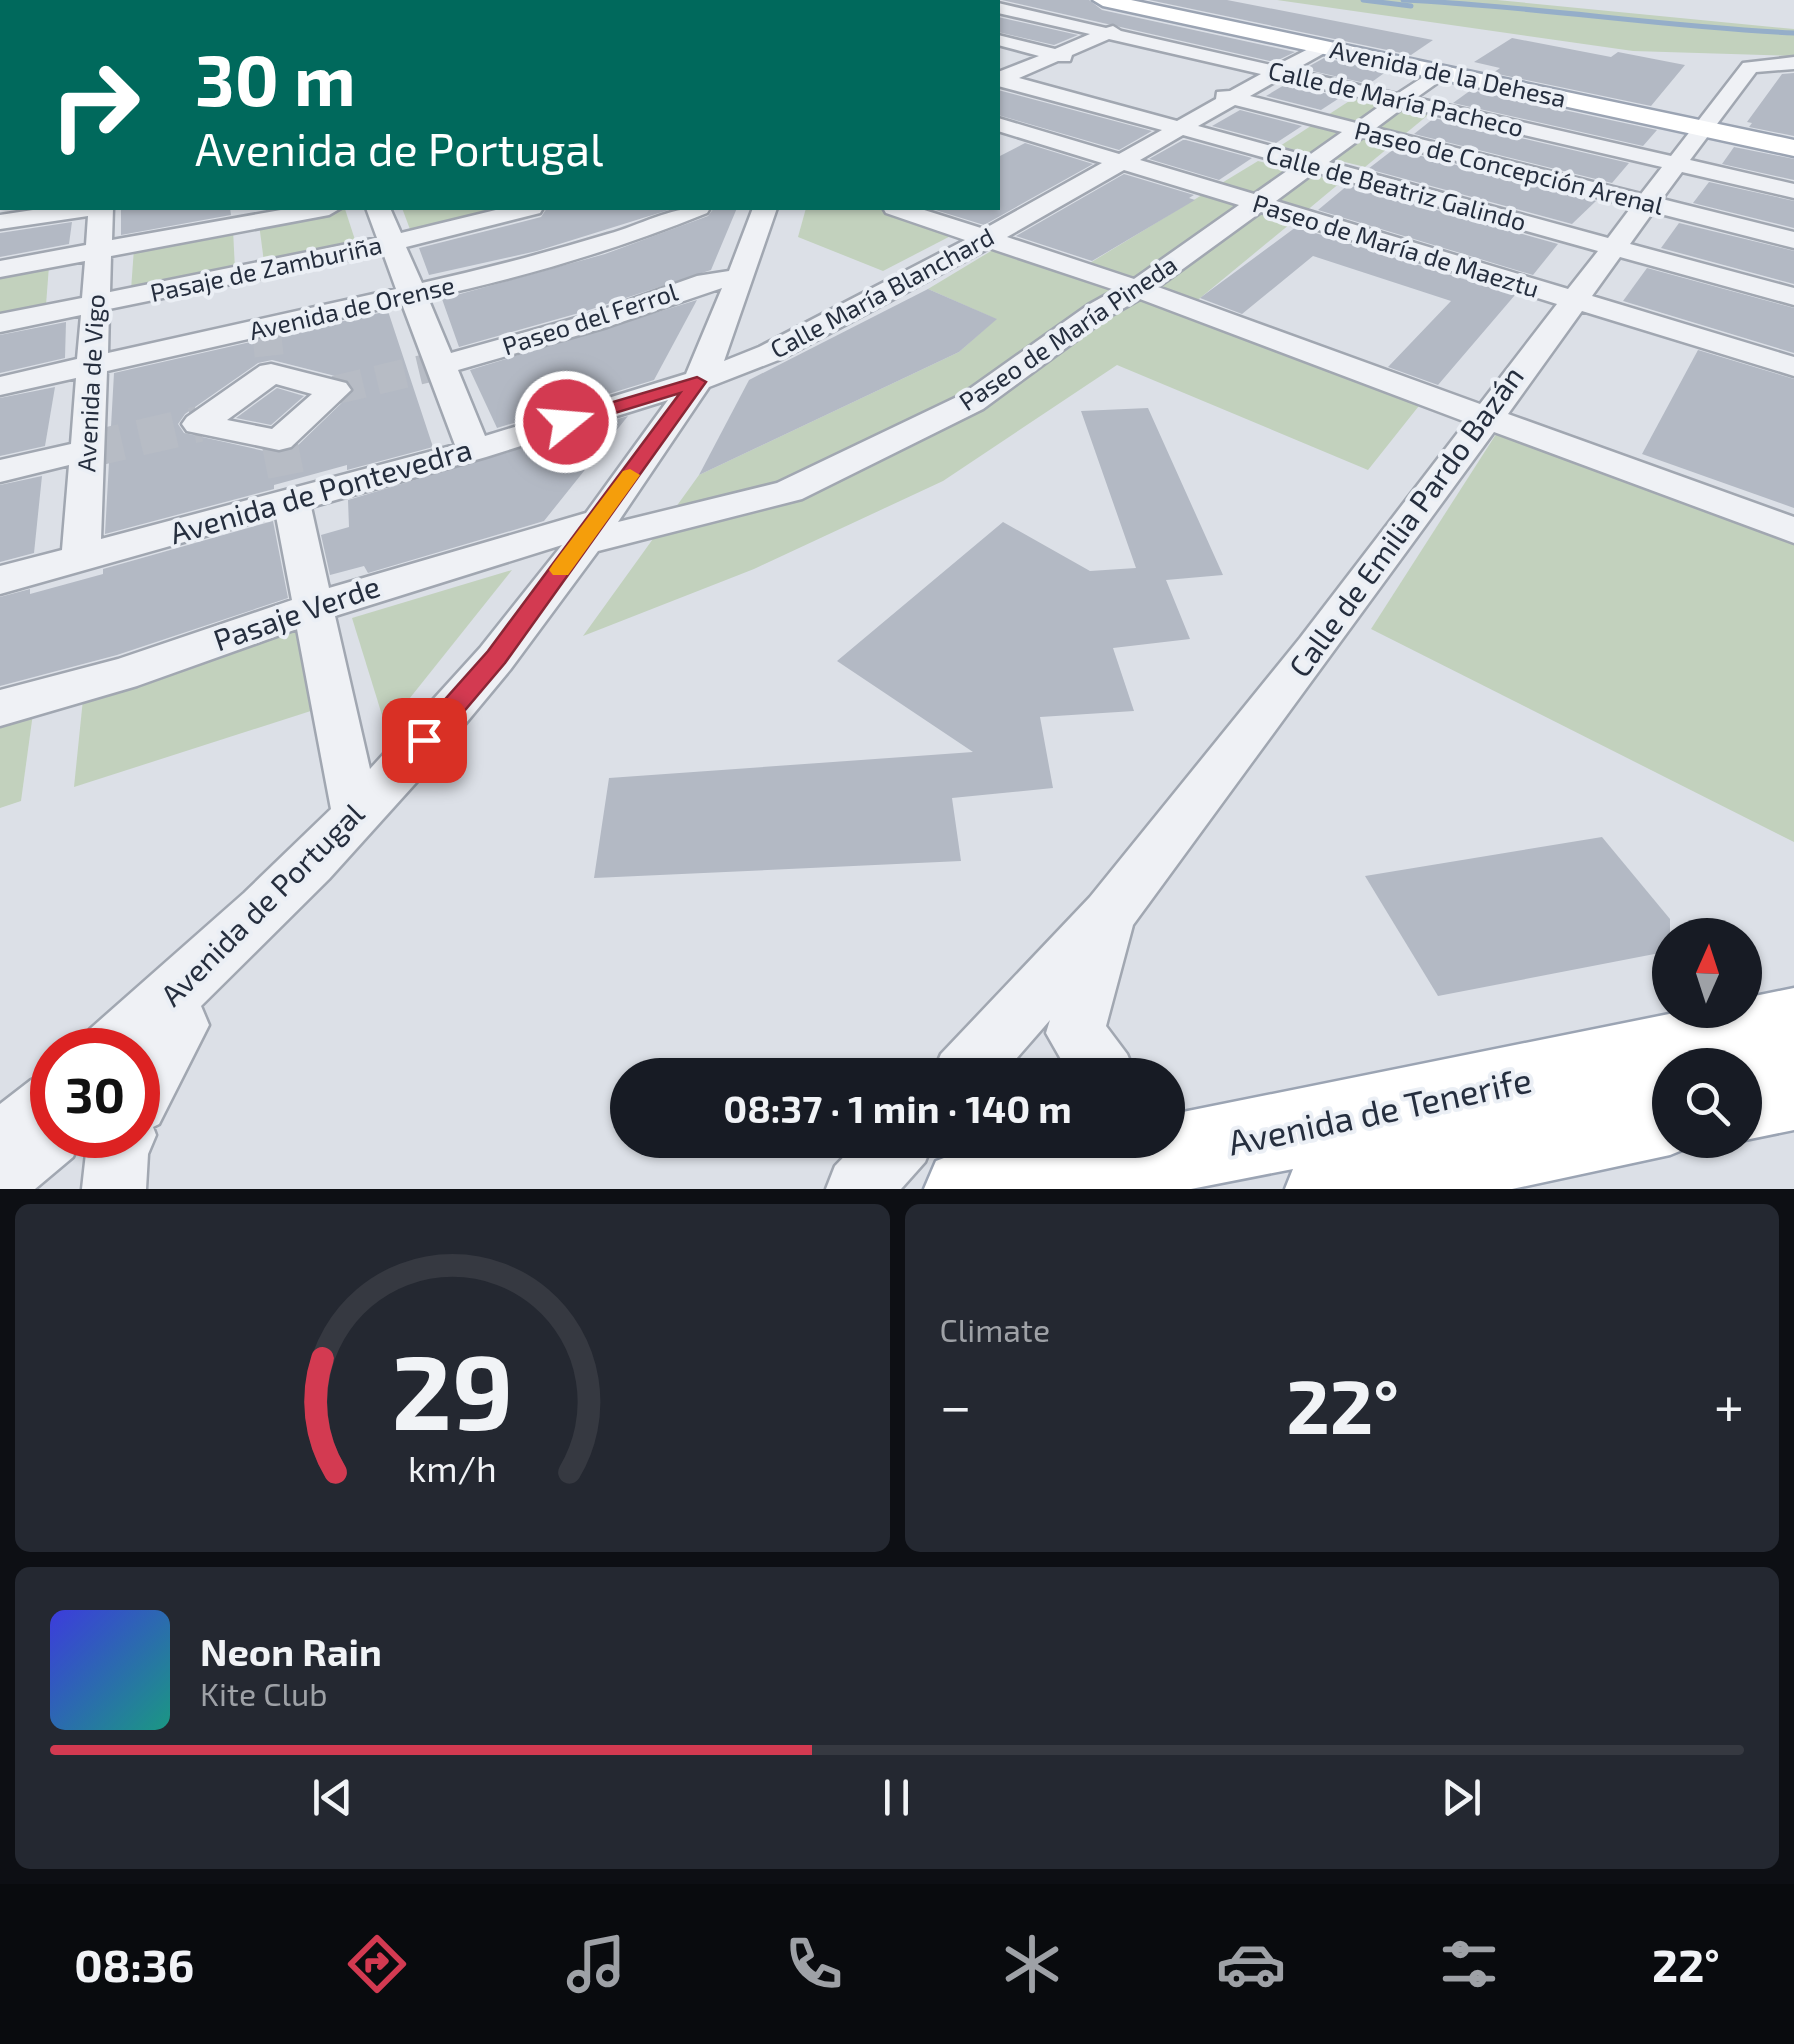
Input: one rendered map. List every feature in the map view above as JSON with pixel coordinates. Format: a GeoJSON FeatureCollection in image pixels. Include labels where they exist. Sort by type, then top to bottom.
{"type":"FeatureCollection","features":[{"type":"Feature","properties":{"kind":"main road","name":"Avenida de la Dehesa"},"geometry":{"type":"LineString","coordinates":[[1103,0],[1706,125],[1794,148]]}},
{"type":"Feature","properties":{"kind":"main road","name":"Avenida de la Dehesa"},"geometry":{"type":"LineString","coordinates":[[1130,0],[1440,72],[1794,140]]}},
{"type":"Feature","properties":{"kind":"main road","name":"Avenida de Tenerife"},"geometry":{"type":"LineString","coordinates":[[964,1189],[1249,1140],[1794,1024]]}},
{"type":"Feature","properties":{"kind":"main road"},"geometry":{"type":"LineString","coordinates":[[1762,1099],[1794,1092]]}},
{"type":"Feature","properties":{"kind":"main road","name":"Avenida de Tenerife"},"geometry":{"type":"LineString","coordinates":[[1324,1189],[1652,1121]]}},
{"type":"Feature","properties":{"kind":"street","name":"Calle de María Pacheco"},"geometry":{"type":"LineString","coordinates":[[1000,8],[1794,192]]}},
{"type":"Feature","properties":{"kind":"street"},"geometry":{"type":"LineString","coordinates":[[1000,78],[1062,56],[1158,12]]}},
{"type":"Feature","properties":{"kind":"street"},"geometry":{"type":"LineString","coordinates":[[1190,53],[1242,27]]}},
{"type":"Feature","properties":{"kind":"street"},"geometry":{"type":"LineString","coordinates":[[1000,40],[1062,56]]}},
{"type":"Feature","properties":{"kind":"street","name":"Calle María Blanchard"},"geometry":{"type":"LineString","coordinates":[[708,378],[786,344],[990,237],[1322,47]]}},
{"type":"Feature","properties":{"kind":"street","name":"Calle de Emilia Pardo Bazán"},"geometry":{"type":"LineString","coordinates":[[978,1058],[1109,915],[1326,634],[1572,300],[1750,67],[1794,64]]}},
{"type":"Feature","properties":{"kind":"street","name":"Paseo de María Pineda"},"geometry":{"type":"LineString","coordinates":[[598,531],[789,491],[972,402],[1098,311],[1138,289],[1440,72]]}},
{"type":"Feature","properties":{"kind":"street","name":"Calle de Beatriz Galindo"},"geometry":{"type":"LineString","coordinates":[[1000,79],[1794,297]]}},
{"type":"Feature","properties":{"kind":"street","name":"Paseo de Concepción Arenal"},"geometry":{"type":"LineString","coordinates":[[1229,97],[1794,240]]}},
{"type":"Feature","properties":{"kind":"street"},"geometry":{"type":"LineString","coordinates":[[1000,144],[1089,101]]}},
{"type":"Feature","properties":{"kind":"street","name":"Paseo de María de Maeztu"},"geometry":{"type":"LineString","coordinates":[[1000,125],[1794,366]]}},
{"type":"Feature","properties":{"kind":"street"},"geometry":{"type":"LineString","coordinates":[[0,222],[78,210]]}},
{"type":"Feature","properties":{"kind":"street","name":"Avenida de Vigo"},"geometry":{"type":"LineString","coordinates":[[81,558],[101,210]]}},
{"type":"Feature","properties":{"kind":"street"},"geometry":{"type":"LineString","coordinates":[[0,269],[246,215],[305,210]]}},
{"type":"Feature","properties":{"kind":"street"},"geometry":{"type":"LineString","coordinates":[[379,210],[474,450]]}},
{"type":"Feature","properties":{"kind":"street","name":"Pasaje de Zamburiña"},"geometry":{"type":"LineString","coordinates":[[0,323],[95,304],[261,299],[392,243],[522,210]]}},
{"type":"Feature","properties":{"kind":"street","name":"Avenida de Orense"},"geometry":{"type":"LineString","coordinates":[[0,386],[91,366],[261,299],[413,294],[513,271],[626,237],[693,210]]}},
{"type":"Feature","properties":{"kind":"street","name":"Avenida de Portugal"},"geometry":{"type":"LineString","coordinates":[[708,378],[712,354],[764,210]]}},
{"type":"Feature","properties":{"kind":"street","name":"Avenida de Portugal"},"geometry":{"type":"LineString","coordinates":[[136,1028],[199,973],[356,814],[496,657],[598,531],[708,378],[776,210]]}},
{"type":"Feature","properties":{"kind":"street"},"geometry":{"type":"LineString","coordinates":[[902,210],[1138,289],[1794,532]]}},
{"type":"Feature","properties":{"kind":"street"},"geometry":{"type":"LineString","coordinates":[[246,215],[261,299]]}},
{"type":"Feature","properties":{"kind":"street","name":"Paseo del Ferrol"},"geometry":{"type":"LineString","coordinates":[[440,365],[597,321],[707,282],[740,278]]}},
{"type":"Feature","properties":{"kind":"street","name":"Avenida de Pontevedra"},"geometry":{"type":"LineString","coordinates":[[0,580],[474,450],[708,378]]}},
{"type":"Feature","properties":{"kind":"street"},"geometry":{"type":"LineString","coordinates":[[0,471],[87,450]]}},
{"type":"Feature","properties":{"kind":"street"},"geometry":{"type":"LineString","coordinates":[[291,500],[356,814]]}},
{"type":"Feature","properties":{"kind":"street","name":"Avenida de Portugal"},"geometry":{"type":"LineString","coordinates":[[160,1042],[281,926],[422,775],[520,655],[598,531]]}},
{"type":"Feature","properties":{"kind":"street","name":"Pasaje Verde"},"geometry":{"type":"LineString","coordinates":[[0,708],[122,674],[313,608],[598,531]]}},
{"type":"Feature","properties":{"kind":"street","name":"Calle de Emilia Pardo Bazán"},"geometry":{"type":"LineString","coordinates":[[1093,1058],[1075,1033],[1109,915]]}},
{"type":"Feature","properties":{"kind":"street"},"geometry":{"type":"LineString","coordinates":[[0,1144],[30,1119]]}},
{"type":"Feature","properties":{"kind":"street"},"geometry":{"type":"LineString","coordinates":[[1185,1120],[1249,1140]]}},
{"type":"Feature","properties":{"kind":"street"},"geometry":{"type":"LineString","coordinates":[[0,1177],[30,1152]]}},
{"type":"Feature","properties":{"kind":"street"},"geometry":{"type":"LineString","coordinates":[[114,1189],[117,1158]]}},
{"type":"Feature","properties":{"kind":"street"},"geometry":{"type":"LineString","coordinates":[[858,1189],[886,1158]]}},
{"type":"Feature","properties":{"kind":"green space"},"geometry":{"type":"Polygon","coordinates":[[[1277,0],[1497,0],[1794,29],[1794,56],[1633,51],[1277,0]]]}},
{"type":"Feature","properties":{"kind":"green space"},"geometry":{"type":"Polygon","coordinates":[[[1354,98],[1428,115],[1365,167],[1280,146],[1354,98]]]}},
{"type":"Feature","properties":{"kind":"green space"},"geometry":{"type":"Polygon","coordinates":[[[1258,161],[1341,182],[1305,212],[1516,291],[1290,224],[1188,308],[1426,397],[1368,470],[1117,365],[943,481],[754,569],[583,636],[699,475],[959,352],[996,319],[928,289],[1006,242],[1080,269],[1258,161]]]}},
{"type":"Feature","properties":{"kind":"green space"},"geometry":{"type":"Polygon","coordinates":[[[345,210],[356,243],[264,262],[259,224],[345,210]]]}},
{"type":"Feature","properties":{"kind":"green space"},"geometry":{"type":"Polygon","coordinates":[[[403,210],[509,210],[411,232],[403,210]]]}},
{"type":"Feature","properties":{"kind":"green space"},"geometry":{"type":"Polygon","coordinates":[[[805,210],[921,210],[968,227],[883,271],[798,237],[805,210]]]}},
{"type":"Feature","properties":{"kind":"green space"},"geometry":{"type":"Polygon","coordinates":[[[233,229],[235,270],[131,290],[134,248],[233,229]]]}},
{"type":"Feature","properties":{"kind":"green space"},"geometry":{"type":"Polygon","coordinates":[[[49,266],[46,305],[0,315],[0,274],[49,266]]]}},
{"type":"Feature","properties":{"kind":"green space"},"geometry":{"type":"Polygon","coordinates":[[[1500,428],[1794,540],[1794,842],[1371,629],[1500,428]]]}},
{"type":"Feature","properties":{"kind":"green space"},"geometry":{"type":"Polygon","coordinates":[[[512,570],[386,728],[352,618],[512,570]]]}},
{"type":"Feature","properties":{"kind":"green space"},"geometry":{"type":"Polygon","coordinates":[[[314,616],[317,709],[74,787],[83,699],[314,616]]]}},
{"type":"Feature","properties":{"kind":"green space"},"geometry":{"type":"Polygon","coordinates":[[[34,706],[21,801],[0,808],[0,717],[34,706]]]}},
{"type":"Feature","properties":{"kind":"building"},"geometry":{"type":"Polygon","coordinates":[[[1002,0],[1089,0],[1102,10],[1295,52],[1274,62],[1002,0]]]}},
{"type":"Feature","properties":{"kind":"building"},"geometry":{"type":"Polygon","coordinates":[[[1149,0],[1227,0],[1433,40],[1411,55],[1149,0]]]}},
{"type":"Feature","properties":{"kind":"building"},"geometry":{"type":"Polygon","coordinates":[[[1000,17],[1078,35],[1054,45],[1000,32],[1000,17]]]}},
{"type":"Feature","properties":{"kind":"building"},"geometry":{"type":"Polygon","coordinates":[[[1512,38],[1611,57],[1618,52],[1685,65],[1651,106],[1493,73],[1500,68],[1474,62],[1512,38]]]}},
{"type":"Feature","properties":{"kind":"building"},"geometry":{"type":"Polygon","coordinates":[[[1324,58],[1387,71],[1369,84],[1304,69],[1324,58]]]}},
{"type":"Feature","properties":{"kind":"building"},"geometry":{"type":"Polygon","coordinates":[[[1794,73],[1794,136],[1749,127],[1752,123],[1747,122],[1782,74],[1794,73]]]}},
{"type":"Feature","properties":{"kind":"building"},"geometry":{"type":"Polygon","coordinates":[[[1286,84],[1341,97],[1321,110],[1266,96],[1286,84]]]}},
{"type":"Feature","properties":{"kind":"building"},"geometry":{"type":"Polygon","coordinates":[[[1471,90],[1657,130],[1643,146],[1453,103],[1471,90]]]}},
{"type":"Feature","properties":{"kind":"building"},"geometry":{"type":"Polygon","coordinates":[[[1000,91],[1152,131],[1119,150],[1000,116],[1000,91]]]}},
{"type":"Feature","properties":{"kind":"building"},"geometry":{"type":"Polygon","coordinates":[[[1240,110],[1302,126],[1276,143],[1212,126],[1240,110]]]}},
{"type":"Feature","properties":{"kind":"building"},"geometry":{"type":"Polygon","coordinates":[[[1434,118],[1629,163],[1612,183],[1414,134],[1434,118]]]}},
{"type":"Feature","properties":{"kind":"building"},"geometry":{"type":"Polygon","coordinates":[[[1183,140],[1252,158],[1219,180],[1149,159],[1183,140]]]}},
{"type":"Feature","properties":{"kind":"building"},"geometry":{"type":"Polygon","coordinates":[[[1025,143],[1093,164],[984,225],[935,210],[1000,210],[1000,156],[1025,143]]]}},
{"type":"Feature","properties":{"kind":"building"},"geometry":{"type":"Polygon","coordinates":[[[1734,147],[1794,159],[1794,180],[1722,164],[1734,147]]]}},
{"type":"Feature","properties":{"kind":"building"},"geometry":{"type":"Polygon","coordinates":[[[1394,149],[1596,201],[1572,224],[1368,169],[1394,149]]]}},
{"type":"Feature","properties":{"kind":"building"},"geometry":{"type":"Polygon","coordinates":[[[1124,174],[1194,195],[1189,198],[1195,200],[1092,261],[1016,236],[1124,174]]]}},
{"type":"Feature","properties":{"kind":"building"},"geometry":{"type":"Polygon","coordinates":[[[1709,182],[1794,201],[1794,228],[1693,203],[1709,182]]]}},
{"type":"Feature","properties":{"kind":"building"},"geometry":{"type":"Polygon","coordinates":[[[1348,185],[1558,244],[1533,275],[1318,210],[1348,185]]]}},
{"type":"Feature","properties":{"kind":"building"},"geometry":{"type":"Polygon","coordinates":[[[121,210],[230,210],[231,215],[121,235],[121,210]]]}},
{"type":"Feature","properties":{"kind":"building"},"geometry":{"type":"Polygon","coordinates":[[[546,210],[669,210],[537,251],[429,275],[419,248],[541,217],[546,210]]]}},
{"type":"Feature","properties":{"kind":"building"},"geometry":{"type":"Polygon","coordinates":[[[712,210],[736,210],[711,270],[459,347],[442,299],[605,254],[708,216],[712,210]]]}},
{"type":"Feature","properties":{"kind":"building"},"geometry":{"type":"Polygon","coordinates":[[[72,222],[69,244],[0,257],[0,233],[72,222]]]}},
{"type":"Feature","properties":{"kind":"building"},"geometry":{"type":"Polygon","coordinates":[[[1679,223],[1794,251],[1794,284],[1661,248],[1679,223]]]}},
{"type":"Feature","properties":{"kind":"building"},"geometry":{"type":"Polygon","coordinates":[[[1296,227],[1515,295],[1438,385],[1388,367],[1451,301],[1313,256],[1242,314],[1200,298],[1296,227]]]}},
{"type":"Feature","properties":{"kind":"building"},"geometry":{"type":"Polygon","coordinates":[[[1647,268],[1794,308],[1794,353],[1623,301],[1647,268]]]}},
{"type":"Feature","properties":{"kind":"building"},"geometry":{"type":"Polygon","coordinates":[[[928,289],[997,319],[959,352],[699,475],[749,380],[928,289]]]}},
{"type":"Feature","properties":{"kind":"building"},"geometry":{"type":"Polygon","coordinates":[[[697,300],[654,380],[497,428],[470,370],[697,300]]]}},
{"type":"Feature","properties":{"kind":"building"},"geometry":{"type":"Polygon","coordinates":[[[388,311],[433,447],[347,470],[347,465],[274,485],[274,489],[105,534],[114,373],[388,311]],[[272,360],[258,363],[185,414],[178,424],[184,433],[278,454],[292,451],[355,390],[347,379],[272,360]]]}},
{"type":"Feature","properties":{"kind":"building"},"geometry":{"type":"Polygon","coordinates":[[[66,322],[65,358],[0,373],[0,335],[66,322]]]}},
{"type":"Feature","properties":{"kind":"building"},"geometry":{"type":"Polygon","coordinates":[[[1698,350],[1794,379],[1794,508],[1642,454],[1698,350]]]}},
{"type":"Feature","properties":{"kind":"building"},"geometry":{"type":"Polygon","coordinates":[[[55,387],[45,446],[0,456],[0,398],[55,387]]]}},
{"type":"Feature","properties":{"kind":"building"},"geometry":{"type":"Polygon","coordinates":[[[277,388],[304,396],[271,425],[236,418],[277,388]]]}},
{"type":"Feature","properties":{"kind":"building"},"geometry":{"type":"Polygon","coordinates":[[[1148,408],[1223,575],[1166,580],[1190,639],[1113,648],[1134,711],[1040,717],[1053,788],[952,798],[961,861],[594,878],[609,778],[973,752],[837,661],[1003,522],[1090,571],[1136,568],[1081,411],[1148,408]]]}},
{"type":"Feature","properties":{"kind":"building"},"geometry":{"type":"Polygon","coordinates":[[[628,416],[544,521],[368,573],[364,566],[330,575],[321,535],[349,527],[348,500],[628,416]]]}},
{"type":"Feature","properties":{"kind":"building"},"geometry":{"type":"Polygon","coordinates":[[[42,476],[34,553],[0,562],[0,485],[42,476]]]}},
{"type":"Feature","properties":{"kind":"building"},"geometry":{"type":"Polygon","coordinates":[[[273,521],[288,598],[117,655],[0,686],[0,597],[30,589],[30,594],[103,574],[103,569],[273,521]]]}},
{"type":"Feature","properties":{"kind":"building"},"geometry":{"type":"Polygon","coordinates":[[[1602,837],[1669,918],[1652,918],[1652,954],[1438,996],[1365,876],[1602,837]]]}},
{"type":"Feature","properties":{"kind":"waterway"},"geometry":{"type":"LineString","coordinates":[[1363,0],[1411,6]]}},
{"type":"Feature","properties":{"kind":"waterway"},"geometry":{"type":"LineString","coordinates":[[1403,0],[1794,33]]}},
{"type":"Feature","properties":{"kind":"tunnel"},"geometry":{"type":"LineString","coordinates":[[266,327],[271,373]]}},
{"type":"Feature","properties":{"kind":"tunnel"},"geometry":{"type":"LineString","coordinates":[[335,390],[441,365]]}},
{"type":"Feature","properties":{"kind":"tunnel"},"geometry":{"type":"LineString","coordinates":[[87,450],[199,424]]}},
{"type":"Feature","properties":{"kind":"tunnel"},"geometry":{"type":"LineString","coordinates":[[279,440],[291,500]]}},
{"type":"Feature","properties":{"kind":"slow traffic"},"geometry":{"type":"LineString","coordinates":[[561,570],[630,475]]}},
{"type":"Feature","properties":{"kind":"route"},"geometry":{"type":"LineString","coordinates":[[424,740],[496,657],[697,382],[566,422]]}}]}
